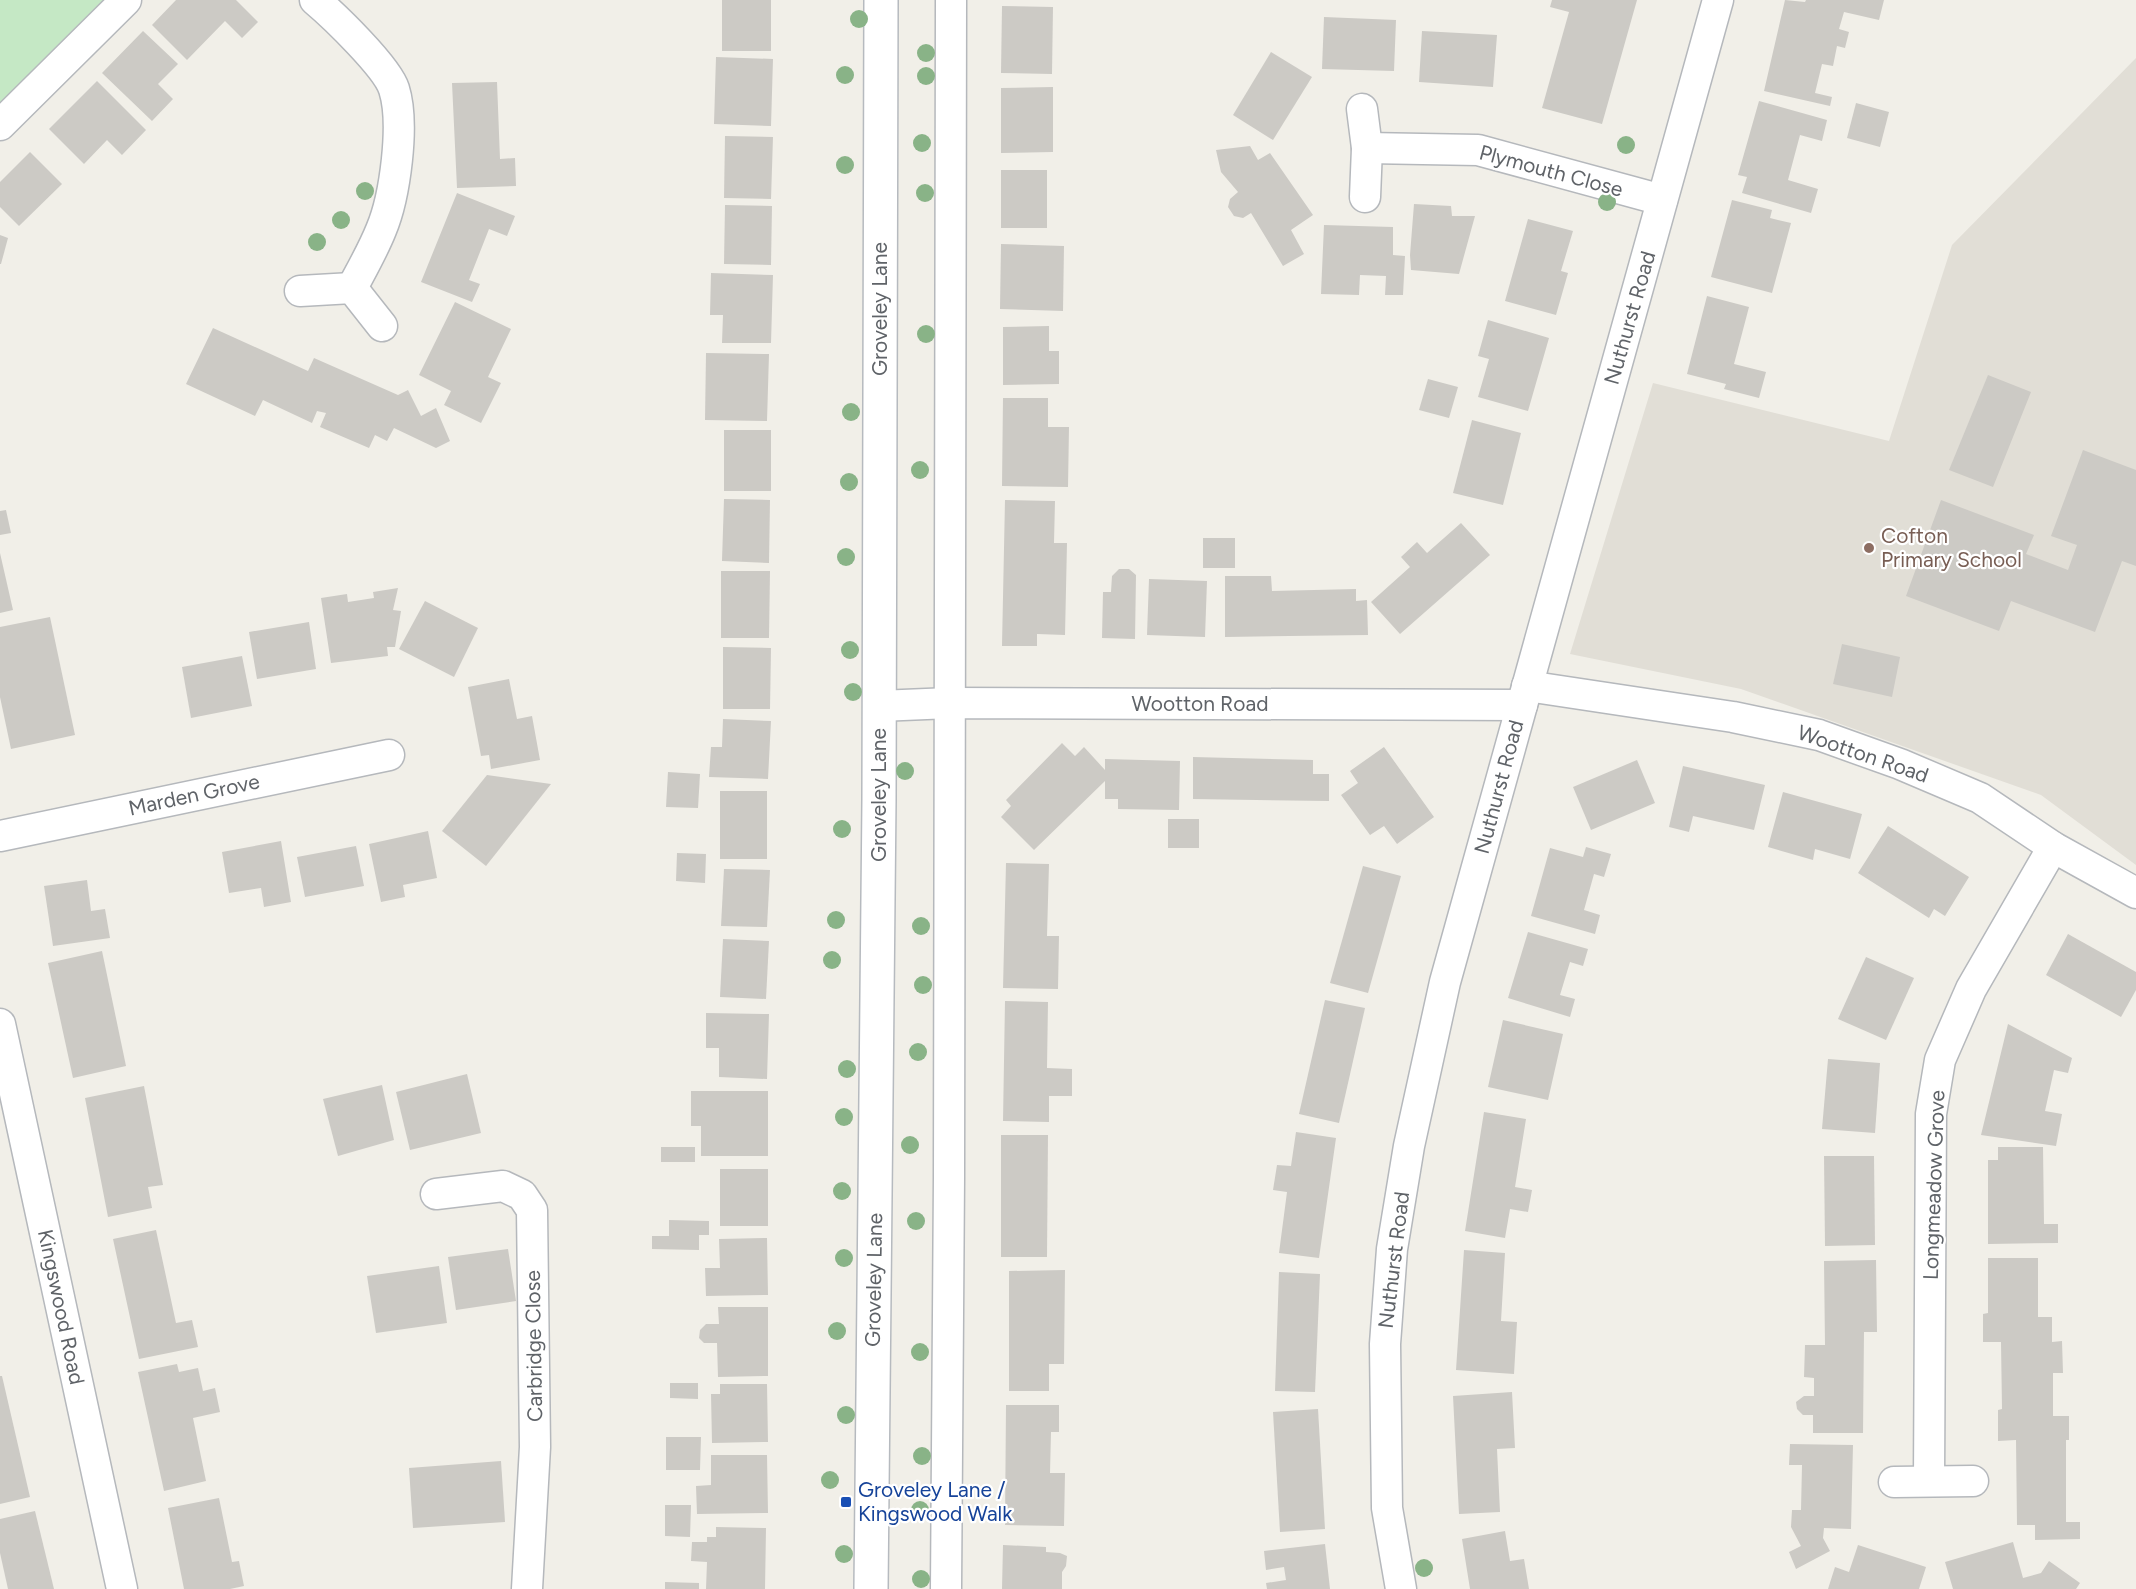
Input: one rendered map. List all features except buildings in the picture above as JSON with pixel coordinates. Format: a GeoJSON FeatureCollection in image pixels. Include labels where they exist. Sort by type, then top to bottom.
{"type":"FeatureCollection","features":[{"type":"Feature","properties":{"kind":"main road","name":"Groveley Lane"},"geometry":{"type":"LineString","coordinates":[[871,1589],[879,706],[881,0]]}},
{"type":"Feature","properties":{"kind":"street"},"geometry":{"type":"LineString","coordinates":[[0,125],[126,0]]}},
{"type":"Feature","properties":{"kind":"street"},"geometry":{"type":"LineString","coordinates":[[315,0],[329,11],[372,57],[394,88],[399,131],[395,176],[382,228],[352,288]]}},
{"type":"Feature","properties":{"kind":"street"},"geometry":{"type":"LineString","coordinates":[[946,1589],[951,0]]}},
{"type":"Feature","properties":{"kind":"street","name":"Nuthurst Road"},"geometry":{"type":"LineString","coordinates":[[1401,1589],[1387,1509],[1385,1344],[1392,1249],[1409,1146],[1445,982],[1718,0]]}},
{"type":"Feature","properties":{"kind":"street"},"geometry":{"type":"LineString","coordinates":[[1362,109],[1367,148],[1365,197]]}},
{"type":"Feature","properties":{"kind":"street","name":"Plymouth Close"},"geometry":{"type":"LineString","coordinates":[[1367,148],[1478,150],[1662,200]]}},
{"type":"Feature","properties":{"kind":"street"},"geometry":{"type":"LineString","coordinates":[[300,291],[352,288]]}},
{"type":"Feature","properties":{"kind":"street"},"geometry":{"type":"LineString","coordinates":[[352,288],[382,326]]}},
{"type":"Feature","properties":{"kind":"street","name":"Wootton Road"},"geometry":{"type":"LineString","coordinates":[[879,706],[950,703],[1524,696],[1733,717],[1819,735],[1900,764],[1980,798],[2053,847],[2136,893]]}},
{"type":"Feature","properties":{"kind":"street","name":"Marden Grove"},"geometry":{"type":"LineString","coordinates":[[0,836],[388,755]]}},
{"type":"Feature","properties":{"kind":"street","name":"Longmeadow Grove"},"geometry":{"type":"LineString","coordinates":[[1929,1480],[1932,1114],[1940,1060],[1971,989],[2053,847]]}},
{"type":"Feature","properties":{"kind":"street","name":"Kingswood Road"},"geometry":{"type":"LineString","coordinates":[[0,1024],[122,1589]]}},
{"type":"Feature","properties":{"kind":"street","name":"Carbridge Close"},"geometry":{"type":"LineString","coordinates":[[436,1194],[504,1186],[522,1195],[532,1210],[535,1447],[527,1589]]}},
{"type":"Feature","properties":{"kind":"street"},"geometry":{"type":"LineString","coordinates":[[1894,1482],[1973,1480]]}},
{"type":"Feature","properties":{"kind":"shaded area","name":"Cofton Primary School"},"geometry":{"type":"Polygon","coordinates":[[[2136,58],[2136,865],[2041,795],[1741,689],[1570,654],[1653,383],[1889,441],[1952,245],[2136,58]]]}},
{"type":"Feature","properties":{"kind":"green space"},"geometry":{"type":"Polygon","coordinates":[[[0,0],[105,0],[0,105],[0,0]]]}},
{"type":"Feature","properties":{"kind":"place","name":"Cofton Primary School"},"geometry":{"type":"Point","coordinates":[1869,548]}},
{"type":"Feature","properties":{"kind":"place","name":"Groveley Lane / Kingswood Walk"},"geometry":{"type":"Point","coordinates":[846,1502]}}]}
